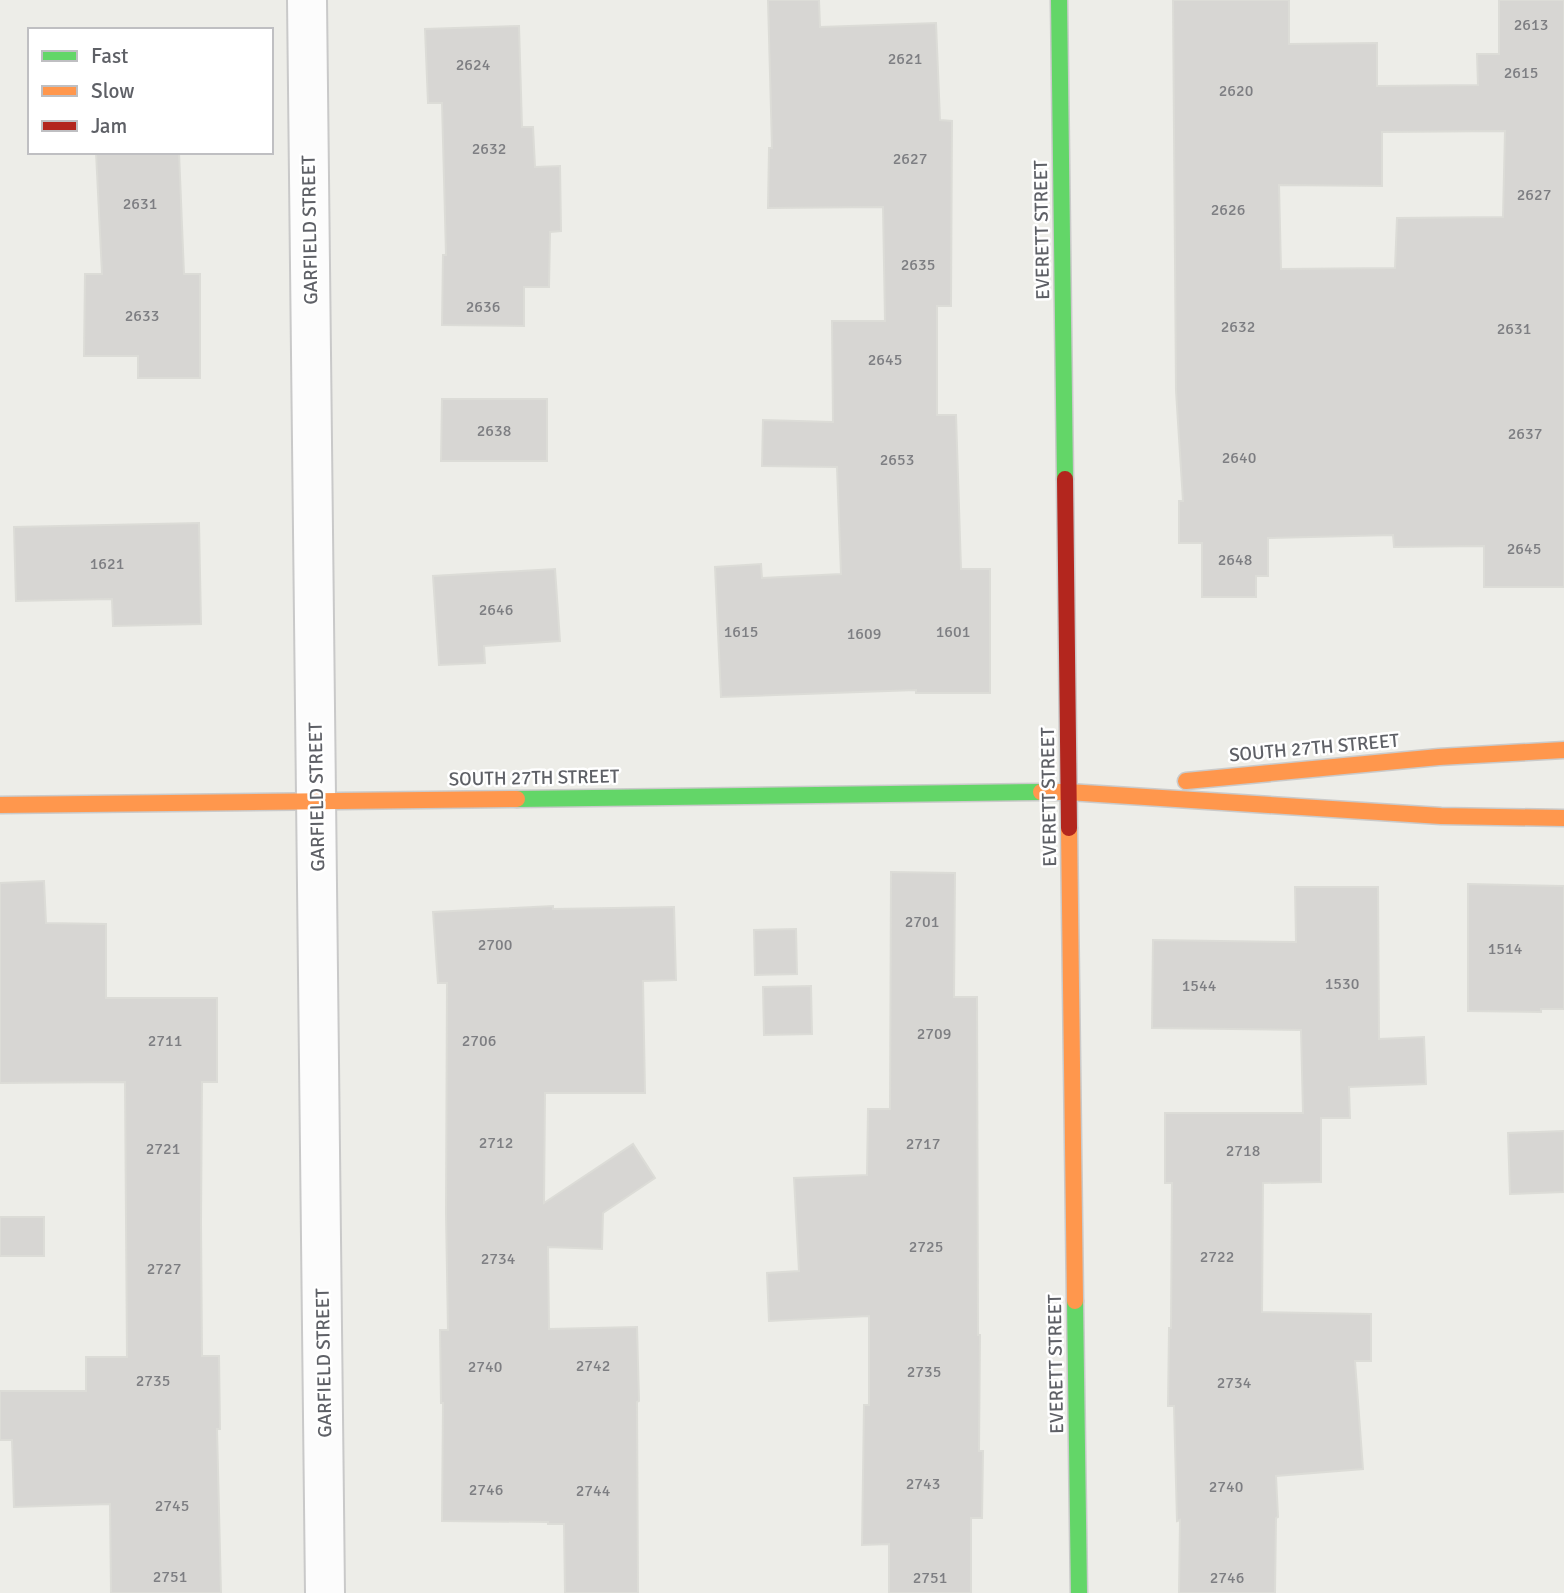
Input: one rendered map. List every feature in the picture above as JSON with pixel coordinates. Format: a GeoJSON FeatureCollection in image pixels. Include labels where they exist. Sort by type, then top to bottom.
{"type":"FeatureCollection","features":[{"type":"Feature","properties":{"kind":"main road","name":"EVERETT STREET"},"geometry":{"type":"LineString","coordinates":[[1059,0],[1079,1593]]}},
{"type":"Feature","properties":{"kind":"main road","name":"SOUTH 27TH STREET"},"geometry":{"type":"LineString","coordinates":[[1068,792],[1439,757],[1564,750]]}},
{"type":"Feature","properties":{"kind":"main road","name":"SOUTH 27TH STREET"},"geometry":{"type":"LineString","coordinates":[[0,805],[1068,792],[1441,816],[1564,818]]}},
{"type":"Feature","properties":{"kind":"street","name":"GARFIELD STREET"},"geometry":{"type":"LineString","coordinates":[[307,0],[325,1593]]}},
{"type":"Feature","properties":{"kind":"building"},"geometry":{"type":"Polygon","coordinates":[[[768,0],[819,0],[820,27],[936,23],[940,120],[952,121],[951,306],[937,306],[937,415],[956,415],[961,569],[990,569],[990,693],[916,693],[916,690],[721,697],[715,567],[761,564],[762,578],[841,574],[837,467],[762,466],[763,420],[833,422],[832,321],[885,321],[883,207],[768,208],[769,148],[772,148],[768,0]]]}},
{"type":"Feature","properties":{"kind":"building"},"geometry":{"type":"Polygon","coordinates":[[[1173,0],[1289,0],[1289,44],[1377,43],[1377,86],[1478,85],[1477,54],[1499,54],[1499,0],[1564,0],[1564,587],[1484,587],[1484,546],[1394,547],[1393,535],[1268,538],[1268,576],[1256,576],[1256,597],[1202,597],[1202,543],[1179,543],[1179,501],[1183,501],[1176,391],[1173,0]],[[1505,131],[1382,132],[1382,186],[1279,185],[1281,269],[1395,268],[1397,218],[1503,217],[1505,131]]]}},
{"type":"Feature","properties":{"kind":"building"},"geometry":{"type":"Polygon","coordinates":[[[519,26],[522,127],[533,127],[535,167],[560,166],[561,231],[550,232],[549,287],[524,287],[524,326],[442,325],[443,255],[446,255],[442,103],[428,103],[425,29],[519,26]]]}},
{"type":"Feature","properties":{"kind":"building"},"geometry":{"type":"Polygon","coordinates":[[[96,154],[179,154],[184,274],[200,274],[200,378],[138,378],[138,356],[84,356],[85,274],[102,274],[96,154]]]}},
{"type":"Feature","properties":{"kind":"building"},"geometry":{"type":"Polygon","coordinates":[[[442,399],[547,399],[547,461],[441,461],[442,399]]]}},
{"type":"Feature","properties":{"kind":"building"},"geometry":{"type":"Polygon","coordinates":[[[199,523],[201,624],[113,626],[112,599],[16,601],[14,527],[199,523]]]}},
{"type":"Feature","properties":{"kind":"building"},"geometry":{"type":"Polygon","coordinates":[[[555,569],[560,641],[484,646],[485,663],[439,665],[433,576],[555,569]]]}},
{"type":"Feature","properties":{"kind":"building"},"geometry":{"type":"Polygon","coordinates":[[[891,872],[955,873],[954,997],[977,997],[979,1451],[983,1451],[982,1518],[971,1518],[971,1593],[889,1593],[889,1544],[862,1545],[864,1405],[869,1405],[869,1316],[769,1321],[767,1273],[799,1271],[794,1178],[867,1175],[868,1109],[890,1109],[891,872]]]}},
{"type":"Feature","properties":{"kind":"building"},"geometry":{"type":"Polygon","coordinates":[[[44,881],[46,923],[106,924],[106,998],[217,998],[217,1082],[202,1082],[201,1222],[202,1356],[219,1356],[220,1429],[217,1429],[221,1593],[111,1593],[110,1504],[14,1507],[12,1440],[0,1440],[0,1391],[86,1391],[86,1357],[127,1357],[125,1082],[0,1083],[0,883],[44,881]]]}},
{"type":"Feature","properties":{"kind":"building"},"geometry":{"type":"Polygon","coordinates":[[[1468,884],[1564,886],[1564,1009],[1541,1009],[1541,1012],[1468,1011],[1468,884]]]}},
{"type":"Feature","properties":{"kind":"building"},"geometry":{"type":"Polygon","coordinates":[[[1295,887],[1378,887],[1379,1039],[1424,1037],[1426,1084],[1349,1087],[1350,1118],[1321,1118],[1321,1182],[1263,1183],[1262,1312],[1371,1314],[1371,1361],[1355,1361],[1363,1469],[1276,1476],[1278,1517],[1275,1593],[1179,1593],[1180,1520],[1177,1521],[1174,1406],[1168,1406],[1172,1183],[1165,1183],[1165,1113],[1303,1113],[1301,1030],[1152,1028],[1153,940],[1296,942],[1295,887]]]}},
{"type":"Feature","properties":{"kind":"building"},"geometry":{"type":"Polygon","coordinates":[[[553,906],[553,909],[674,907],[676,980],[643,981],[645,1093],[545,1093],[544,1203],[633,1144],[655,1178],[603,1213],[602,1249],[548,1247],[549,1329],[637,1327],[638,1593],[565,1593],[564,1524],[442,1521],[443,1403],[440,1330],[448,1330],[447,983],[438,983],[433,912],[553,906]]]}},
{"type":"Feature","properties":{"kind":"building"},"geometry":{"type":"Polygon","coordinates":[[[796,929],[797,974],[755,975],[754,930],[796,929]]]}},
{"type":"Feature","properties":{"kind":"building"},"geometry":{"type":"Polygon","coordinates":[[[811,986],[812,1034],[764,1035],[763,987],[811,986]]]}},
{"type":"Feature","properties":{"kind":"building"},"geometry":{"type":"Polygon","coordinates":[[[1564,1131],[1564,1192],[1510,1194],[1508,1133],[1564,1131]]]}},
{"type":"Feature","properties":{"kind":"building"},"geometry":{"type":"Polygon","coordinates":[[[0,1217],[44,1217],[44,1256],[0,1256],[0,1217]]]}},
{"type":"Feature","properties":{"kind":"traffic: fast"},"geometry":{"type":"LineString","coordinates":[[1059,0],[1065,479]]}},
{"type":"Feature","properties":{"kind":"traffic: fast"},"geometry":{"type":"LineString","coordinates":[[517,799],[1041,792]]}},
{"type":"Feature","properties":{"kind":"traffic: fast"},"geometry":{"type":"LineString","coordinates":[[1075,1301],[1079,1593]]}},
{"type":"Feature","properties":{"kind":"traffic: slow"},"geometry":{"type":"LineString","coordinates":[[1186,781],[1439,757],[1564,750]]}},
{"type":"Feature","properties":{"kind":"traffic: slow"},"geometry":{"type":"LineString","coordinates":[[1041,792],[1441,816],[1564,818]]}},
{"type":"Feature","properties":{"kind":"traffic: slow"},"geometry":{"type":"LineString","coordinates":[[0,805],[517,799]]}},
{"type":"Feature","properties":{"kind":"traffic: slow"},"geometry":{"type":"LineString","coordinates":[[1069,828],[1075,1301]]}},
{"type":"Feature","properties":{"kind":"traffic: jam"},"geometry":{"type":"LineString","coordinates":[[1065,479],[1069,828]]}}]}
